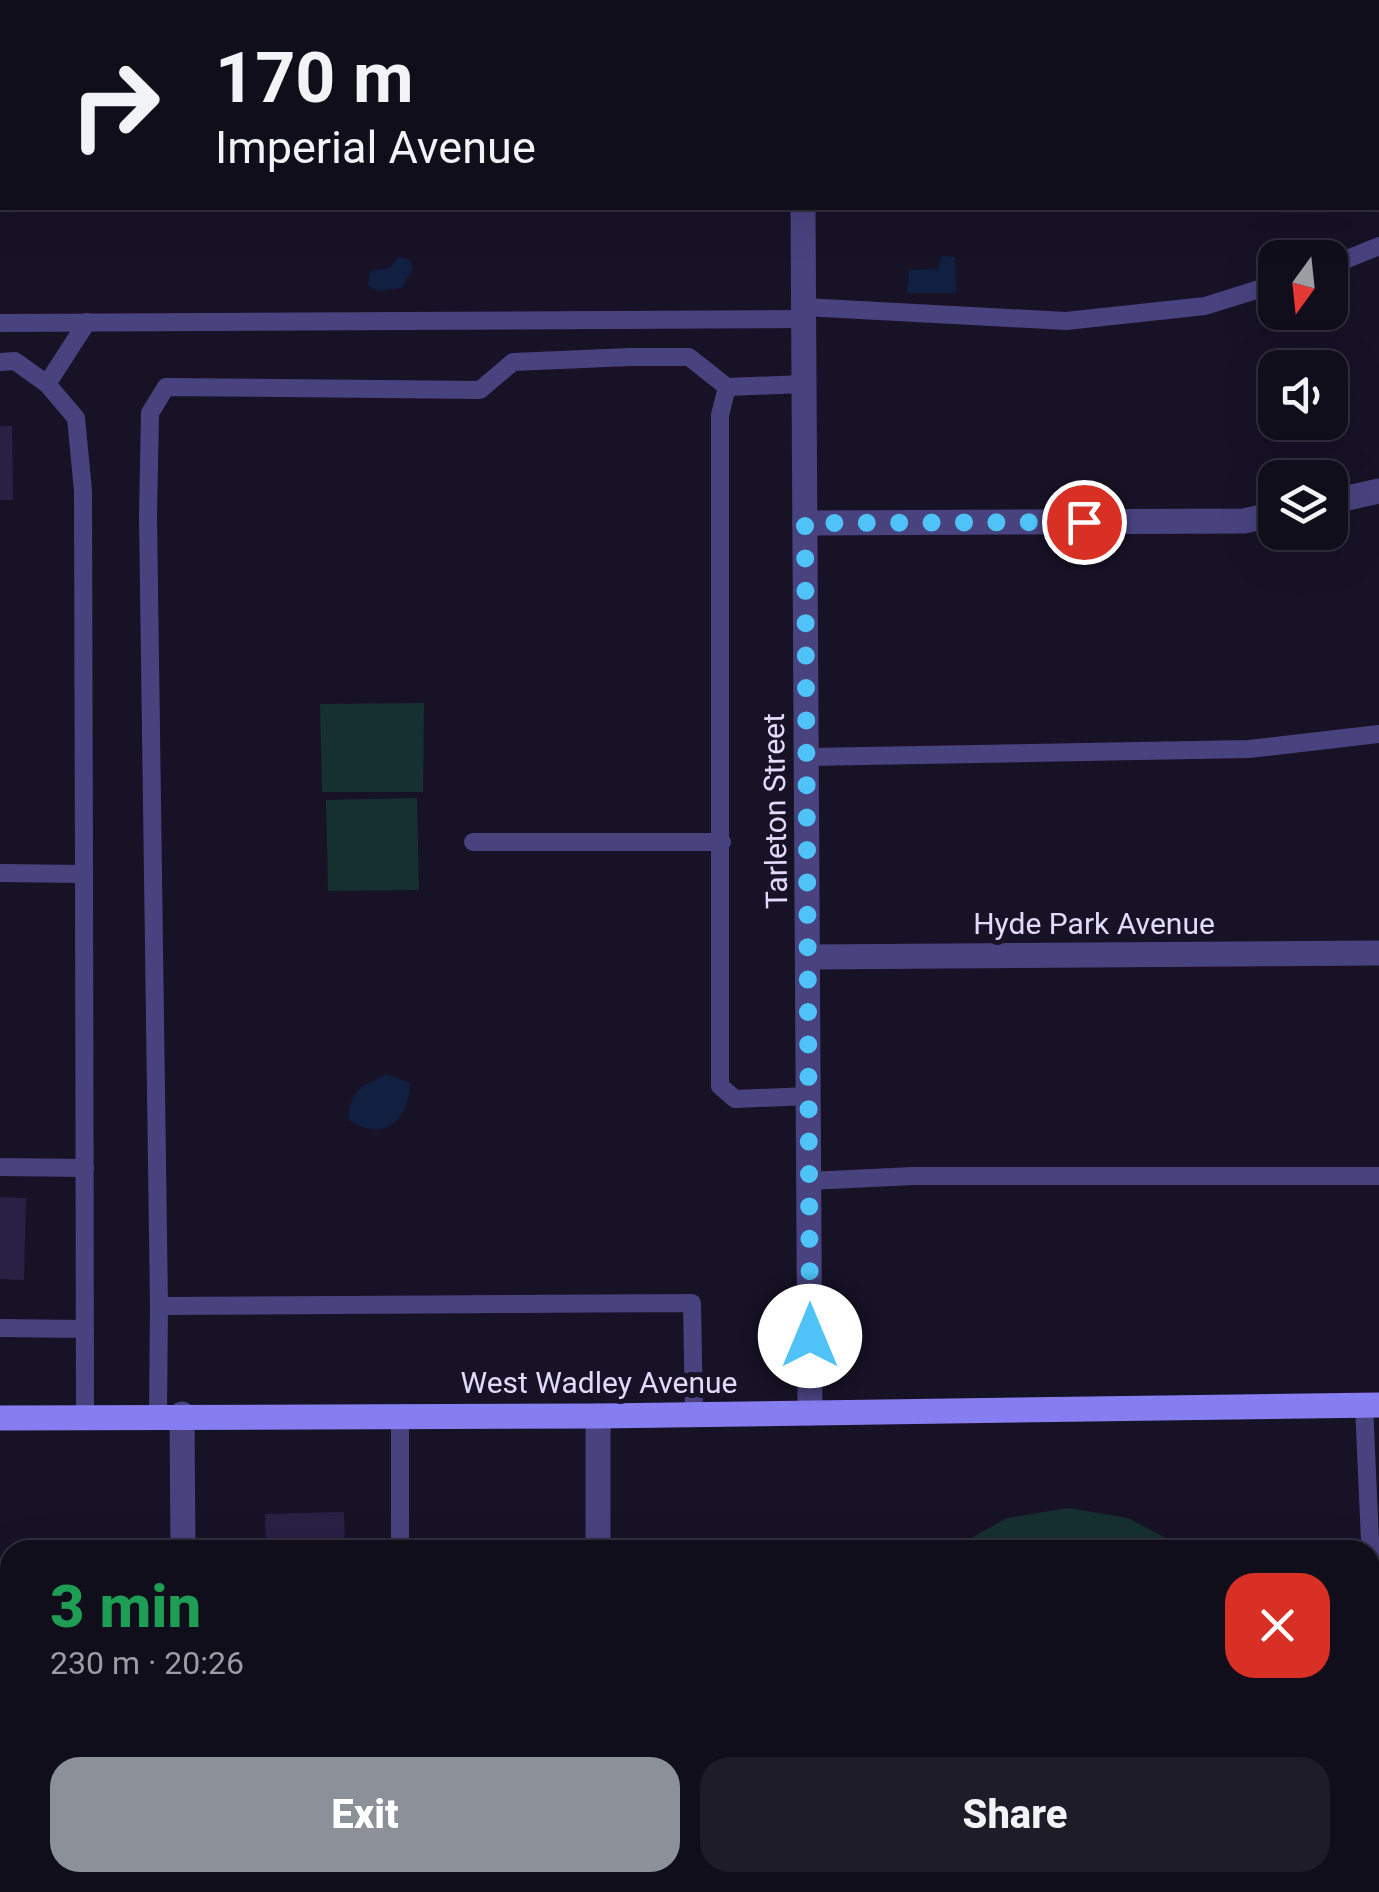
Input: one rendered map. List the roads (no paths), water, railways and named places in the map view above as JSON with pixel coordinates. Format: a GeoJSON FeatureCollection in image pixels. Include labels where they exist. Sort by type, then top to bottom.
{"type":"FeatureCollection","features":[{"type":"Feature","properties":{"kind":"main road","name":"West Wadley Avenue"},"geometry":{"type":"LineString","coordinates":[[0,1418],[598,1416],[1371,1405]]}},
{"type":"Feature","properties":{"kind":"street","name":"Tarleton Street"},"geometry":{"type":"LineString","coordinates":[[804,210],[810,1413]]}},
{"type":"Feature","properties":{"kind":"street"},"geometry":{"type":"LineString","coordinates":[[1348,498],[1379,491]]}},
{"type":"Feature","properties":{"kind":"street"},"geometry":{"type":"LineString","coordinates":[[805,523],[1244,521],[1258,518]]}},
{"type":"Feature","properties":{"kind":"street","name":"Hyde Park Avenue"},"geometry":{"type":"LineString","coordinates":[[809,957],[1379,953]]}},
{"type":"Feature","properties":{"kind":"street"},"geometry":{"type":"LineString","coordinates":[[170,1415],[182,1540]]}},
{"type":"Feature","properties":{"kind":"street"},"geometry":{"type":"LineString","coordinates":[[598,1416],[598,1540]]}},
{"type":"Feature","properties":{"kind":"lane"},"geometry":{"type":"LineString","coordinates":[[1348,259],[1379,246]]}},
{"type":"Feature","properties":{"kind":"lane"},"geometry":{"type":"LineString","coordinates":[[0,324],[804,313],[1066,322],[1206,306],[1258,289]]}},
{"type":"Feature","properties":{"kind":"lane"},"geometry":{"type":"LineString","coordinates":[[47,384],[87,322]]}},
{"type":"Feature","properties":{"kind":"lane"},"geometry":{"type":"LineString","coordinates":[[170,1415],[159,1306],[148,516],[150,413],[166,387],[480,390],[513,362],[689,357],[727,386],[804,384]]}},
{"type":"Feature","properties":{"kind":"lane"},"geometry":{"type":"LineString","coordinates":[[0,362],[15,362],[47,384],[76,418],[83,491],[85,1416]]}},
{"type":"Feature","properties":{"kind":"lane"},"geometry":{"type":"LineString","coordinates":[[727,386],[720,415],[720,1086],[734,1099],[809,1096]]}},
{"type":"Feature","properties":{"kind":"lane"},"geometry":{"type":"LineString","coordinates":[[807,757],[1249,749],[1379,734]]}},
{"type":"Feature","properties":{"kind":"lane"},"geometry":{"type":"LineString","coordinates":[[473,842],[722,842]]}},
{"type":"Feature","properties":{"kind":"lane"},"geometry":{"type":"LineString","coordinates":[[0,873],[84,874]]}},
{"type":"Feature","properties":{"kind":"lane"},"geometry":{"type":"LineString","coordinates":[[0,1167],[85,1168]]}},
{"type":"Feature","properties":{"kind":"lane"},"geometry":{"type":"LineString","coordinates":[[809,1182],[913,1176],[1379,1176]]}},
{"type":"Feature","properties":{"kind":"lane"},"geometry":{"type":"LineString","coordinates":[[159,1306],[692,1303],[694,1415]]}},
{"type":"Feature","properties":{"kind":"lane"},"geometry":{"type":"LineString","coordinates":[[0,1328],[85,1329]]}},
{"type":"Feature","properties":{"kind":"lane"},"geometry":{"type":"LineString","coordinates":[[1371,1405],[1372,1540]]}},
{"type":"Feature","properties":{"kind":"lane"},"geometry":{"type":"LineString","coordinates":[[400,1416],[400,1540]]}},
{"type":"Feature","properties":{"kind":"water"},"geometry":{"type":"Polygon","coordinates":[[[942,256],[955,257],[956,293],[907,293],[909,270],[938,269],[942,256]]]}},
{"type":"Feature","properties":{"kind":"water"},"geometry":{"type":"Polygon","coordinates":[[[399,257],[409,259],[413,268],[402,288],[377,291],[368,285],[370,271],[390,268],[399,257]]]}},
{"type":"Feature","properties":{"kind":"water"},"geometry":{"type":"Polygon","coordinates":[[[387,1074],[410,1083],[399,1117],[392,1124],[373,1129],[349,1120],[359,1090],[387,1074]]]}}]}
